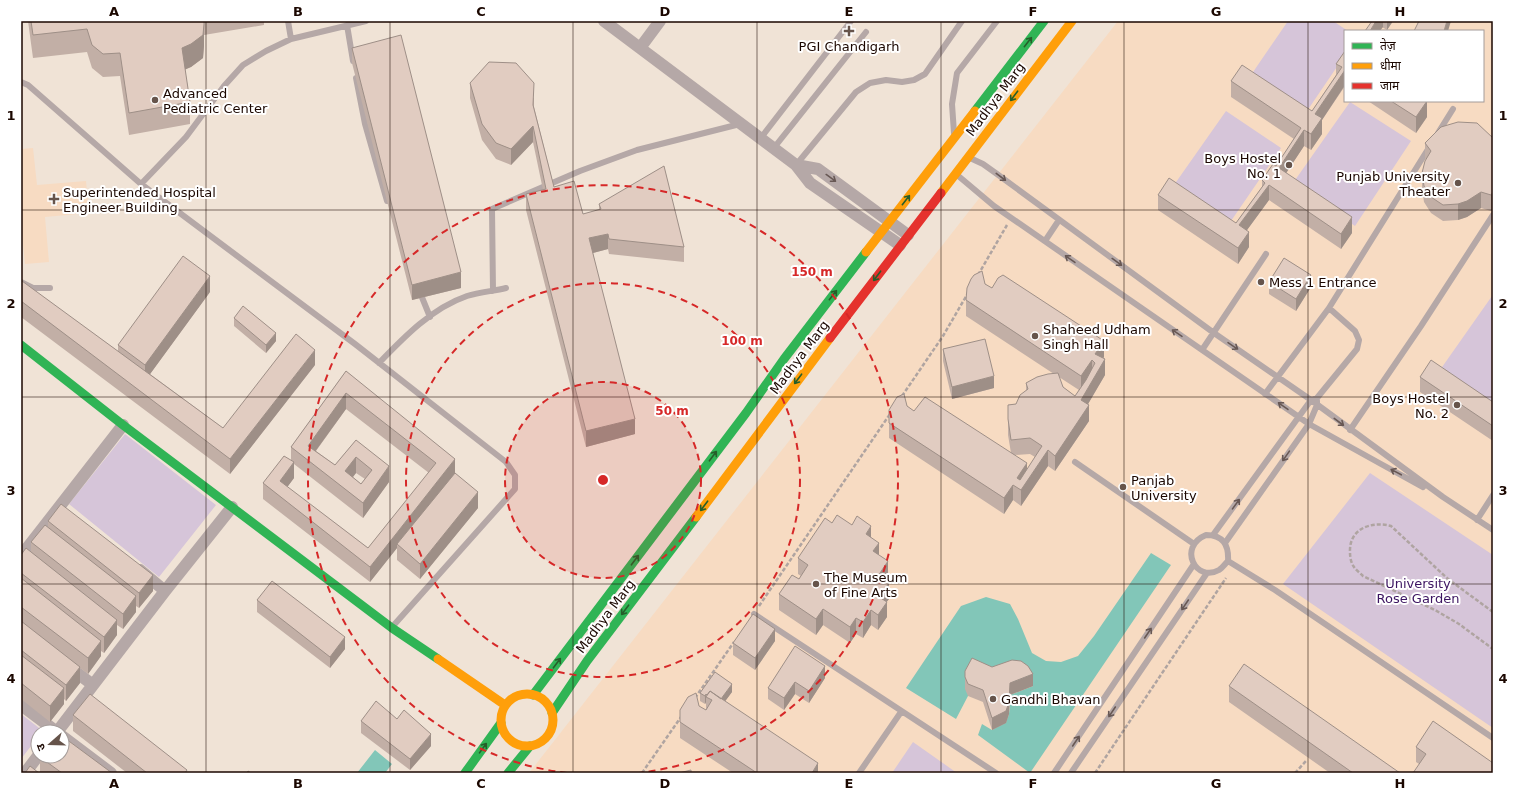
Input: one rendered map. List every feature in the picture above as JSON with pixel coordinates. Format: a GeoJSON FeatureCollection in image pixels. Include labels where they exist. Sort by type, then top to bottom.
{"type":"FeatureCollection","features":[{"type":"Feature","properties":{"kind":"main road","name":"Madhya Marg"},"geometry":{"type":"LineString","coordinates":[[533,694],[746,413],[784,359],[1044,21]]}},
{"type":"Feature","properties":{"kind":"main road","name":"Madhya Marg"},"geometry":{"type":"LineString","coordinates":[[552,713],[592,655],[904,240],[1072,21]]}},
{"type":"Feature","properties":{"kind":"main road"},"geometry":{"type":"LineString","coordinates":[[21,345],[123,426],[392,628],[505,705]]}},
{"type":"Feature","properties":{"kind":"main road"},"geometry":{"type":"LineString","coordinates":[[533,694],[545,701],[552,713],[553,722],[551,730],[546,738],[539,743],[530,746],[522,746],[514,743],[503,731],[501,723],[501,714],[505,705],[512,698],[519,695],[533,694]]}},
{"type":"Feature","properties":{"kind":"main road"},"geometry":{"type":"LineString","coordinates":[[464,773],[501,723]]}},
{"type":"Feature","properties":{"kind":"main road"},"geometry":{"type":"LineString","coordinates":[[508,773],[530,746]]}},
{"type":"Feature","properties":{"kind":"street"},"geometry":{"type":"LineString","coordinates":[[604,21],[796,165],[810,183],[882,231],[904,240]]}},
{"type":"Feature","properties":{"kind":"street"},"geometry":{"type":"LineString","coordinates":[[640,48],[660,21]]}},
{"type":"Feature","properties":{"kind":"street"},"geometry":{"type":"LineString","coordinates":[[796,165],[818,169],[890,221],[904,240]]}},
{"type":"Feature","properties":{"kind":"street"},"geometry":{"type":"LineString","coordinates":[[23,557],[60,505],[123,426]]}},
{"type":"Feature","properties":{"kind":"street"},"geometry":{"type":"LineString","coordinates":[[60,505],[72,515]]}},
{"type":"Feature","properties":{"kind":"street"},"geometry":{"type":"LineString","coordinates":[[63,724],[93,685],[125,636],[165,590],[232,507]]}},
{"type":"Feature","properties":{"kind":"street"},"geometry":{"type":"LineString","coordinates":[[128,560],[165,590]]}},
{"type":"Feature","properties":{"kind":"street"},"geometry":{"type":"LineString","coordinates":[[57,657],[93,685]]}},
{"type":"Feature","properties":{"kind":"street"},"geometry":{"type":"LineString","coordinates":[[21,705],[46,724]]}},
{"type":"Feature","properties":{"kind":"street"},"geometry":{"type":"LineString","coordinates":[[70,742],[111,773]]}},
{"type":"Feature","properties":{"kind":"street"},"geometry":{"type":"LineString","coordinates":[[25,773],[32,764]]}},
{"type":"Feature","properties":{"kind":"lane"},"geometry":{"type":"LineString","coordinates":[[288,21],[291,39]]}},
{"type":"Feature","properties":{"kind":"lane"},"geometry":{"type":"LineString","coordinates":[[141,184],[186,137],[224,86],[244,65],[266,51],[291,39],[366,21]]}},
{"type":"Feature","properties":{"kind":"lane"},"geometry":{"type":"LineString","coordinates":[[760,139],[851,21]]}},
{"type":"Feature","properties":{"kind":"lane"},"geometry":{"type":"LineString","coordinates":[[796,165],[856,92],[870,83],[886,80],[902,82],[914,80],[925,74],[962,21]]}},
{"type":"Feature","properties":{"kind":"lane"},"geometry":{"type":"LineString","coordinates":[[954,138],[952,104],[957,73],[997,21]]}},
{"type":"Feature","properties":{"kind":"lane"},"geometry":{"type":"LineString","coordinates":[[346,26],[365,124],[389,207]]}},
{"type":"Feature","properties":{"kind":"lane"},"geometry":{"type":"LineString","coordinates":[[774,149],[866,32]]}},
{"type":"Feature","properties":{"kind":"lane"},"geometry":{"type":"LineString","coordinates":[[21,82],[28,85],[141,184],[379,363],[506,462],[515,475],[515,489],[392,628]]}},
{"type":"Feature","properties":{"kind":"lane"},"geometry":{"type":"LineString","coordinates":[[1436,136],[1453,109]]}},
{"type":"Feature","properties":{"kind":"lane"},"geometry":{"type":"LineString","coordinates":[[493,291],[492,209],[580,171],[637,150],[740,124]]}},
{"type":"Feature","properties":{"kind":"lane"},"geometry":{"type":"LineString","coordinates":[[1265,394],[1329,308],[1432,142]]}},
{"type":"Feature","properties":{"kind":"lane"},"geometry":{"type":"LineString","coordinates":[[967,157],[983,164],[1214,333],[1277,377],[1314,399],[1317,405],[1350,430],[1443,497],[1493,530]]}},
{"type":"Feature","properties":{"kind":"lane"},"geometry":{"type":"LineString","coordinates":[[955,173],[994,206],[1309,424],[1443,497]]}},
{"type":"Feature","properties":{"kind":"lane"},"geometry":{"type":"LineString","coordinates":[[1350,430],[1421,326],[1493,215]]}},
{"type":"Feature","properties":{"kind":"lane"},"geometry":{"type":"LineString","coordinates":[[1045,241],[1059,220]]}},
{"type":"Feature","properties":{"kind":"lane"},"geometry":{"type":"LineString","coordinates":[[1202,350],[1266,254]]}},
{"type":"Feature","properties":{"kind":"lane"},"geometry":{"type":"LineString","coordinates":[[416,280],[430,317]]}},
{"type":"Feature","properties":{"kind":"lane"},"geometry":{"type":"LineString","coordinates":[[21,282],[33,288],[50,288]]}},
{"type":"Feature","properties":{"kind":"lane"},"geometry":{"type":"LineString","coordinates":[[379,363],[422,322],[445,307],[467,296],[506,288]]}},
{"type":"Feature","properties":{"kind":"lane"},"geometry":{"type":"LineString","coordinates":[[1213,535],[1299,417],[1357,349],[1359,340],[1355,331],[1329,308]]}},
{"type":"Feature","properties":{"kind":"lane"},"geometry":{"type":"LineString","coordinates":[[1225,543],[1309,424],[1317,405]]}},
{"type":"Feature","properties":{"kind":"lane"},"geometry":{"type":"LineString","coordinates":[[1075,462],[1194,544]]}},
{"type":"Feature","properties":{"kind":"lane"},"geometry":{"type":"LineString","coordinates":[[1477,520],[1493,495]]}},
{"type":"Feature","properties":{"kind":"lane"},"geometry":{"type":"LineString","coordinates":[[1206,535],[1213,535],[1220,538],[1225,543],[1228,550],[1228,561],[1220,569],[1207,573],[1199,570],[1194,564],[1191,558],[1191,550],[1200,538],[1206,535]]}},
{"type":"Feature","properties":{"kind":"lane"},"geometry":{"type":"LineString","coordinates":[[1228,561],[1275,590],[1493,738]]}},
{"type":"Feature","properties":{"kind":"lane"},"geometry":{"type":"LineString","coordinates":[[1054,773],[1194,564]]}},
{"type":"Feature","properties":{"kind":"lane"},"geometry":{"type":"LineString","coordinates":[[1071,773],[1207,573]]}},
{"type":"Feature","properties":{"kind":"lane"},"geometry":{"type":"LineString","coordinates":[[754,614],[996,773]]}},
{"type":"Feature","properties":{"kind":"lane"},"geometry":{"type":"LineString","coordinates":[[859,773],[901,712]]}},
{"type":"Feature","properties":{"kind":"path"},"geometry":{"type":"LineString","coordinates":[[977,277],[1011,218]]}},
{"type":"Feature","properties":{"kind":"path"},"geometry":{"type":"LineString","coordinates":[[899,401],[943,336],[969,290]]}},
{"type":"Feature","properties":{"kind":"path"},"geometry":{"type":"LineString","coordinates":[[754,614],[890,414]]}},
{"type":"Feature","properties":{"kind":"path"},"geometry":{"type":"LineString","coordinates":[[1493,612],[1448,579],[1391,526],[1381,523],[1368,525],[1359,530],[1353,538],[1350,548],[1350,558],[1354,567],[1363,576],[1435,610],[1459,624],[1493,649]]}},
{"type":"Feature","properties":{"kind":"path"},"geometry":{"type":"LineString","coordinates":[[1095,773],[1234,565]]}},
{"type":"Feature","properties":{"kind":"path"},"geometry":{"type":"LineString","coordinates":[[691,703],[736,639]]}},
{"type":"Feature","properties":{"kind":"path"},"geometry":{"type":"LineString","coordinates":[[642,773],[682,716]]}},
{"type":"Feature","properties":{"kind":"path"},"geometry":{"type":"LineString","coordinates":[[1296,773],[1306,761]]}},
{"type":"Feature","properties":{"kind":"shaded area","name":"Panjab University"},"geometry":{"type":"Polygon","coordinates":[[[1118,21],[1493,21],[1493,773],[529,773],[1118,21]]]}},
{"type":"Feature","properties":{"kind":"shaded area","name":"Superintended Hospital Engineer Building"},"geometry":{"type":"Polygon","coordinates":[[[33,148],[37,185],[86,181],[89,213],[45,217],[49,262],[25,264],[21,225],[21,149],[33,148]]]}},
{"type":"Feature","properties":{"kind":"green space"},"geometry":{"type":"Polygon","coordinates":[[[1288,21],[1333,21],[1346,30],[1344,30],[1344,56],[1307,111],[1251,75],[1288,21]]]}},
{"type":"Feature","properties":{"kind":"green space"},"geometry":{"type":"Polygon","coordinates":[[[1350,102],[1411,141],[1355,226],[1293,183],[1350,102]]]}},
{"type":"Feature","properties":{"kind":"green space"},"geometry":{"type":"Polygon","coordinates":[[[1226,111],[1281,148],[1231,221],[1174,185],[1226,111]]]}},
{"type":"Feature","properties":{"kind":"green space"},"geometry":{"type":"Polygon","coordinates":[[[1493,296],[1493,404],[1440,370],[1493,296]]]}},
{"type":"Feature","properties":{"kind":"green space"},"geometry":{"type":"Polygon","coordinates":[[[125,434],[216,505],[159,577],[69,504],[125,434]]]}},
{"type":"Feature","properties":{"kind":"green space","name":"University Rose Garden"},"geometry":{"type":"Polygon","coordinates":[[[1370,473],[1493,555],[1493,728],[1283,584],[1370,473]]]}},
{"type":"Feature","properties":{"kind":"green space"},"geometry":{"type":"Polygon","coordinates":[[[21,714],[34,724],[30,724],[30,747],[21,759],[21,714]]]}},
{"type":"Feature","properties":{"kind":"green space"},"geometry":{"type":"Polygon","coordinates":[[[913,742],[957,773],[892,773],[913,742]]]}},
{"type":"Feature","properties":{"kind":"water"},"geometry":{"type":"Polygon","coordinates":[[[1151,553],[1171,565],[1030,773],[978,735],[982,724],[992,730],[1006,720],[1009,713],[1010,695],[1033,686],[968,696],[956,719],[906,688],[961,606],[986,597],[1010,604],[1032,653],[1046,661],[1061,662],[1078,656],[1094,636],[1151,553]]]}},
{"type":"Feature","properties":{"kind":"water"},"geometry":{"type":"Polygon","coordinates":[[[375,750],[392,764],[385,773],[357,773],[375,750]]]}},
{"type":"Feature","properties":{"kind":"building","name":"Advanced Pediatric Center"},"geometry":{"type":"Polygon","coordinates":[[[31,21],[204,21],[203,35],[191,44],[182,48],[190,102],[129,113],[120,53],[103,54],[92,45],[87,29],[33,35],[31,21]]]}},
{"type":"Feature","properties":{"kind":"building"},"geometry":{"type":"Polygon","coordinates":[[[1372,21],[1376,21],[1371,30],[1366,30],[1372,21]]]}},
{"type":"Feature","properties":{"kind":"building"},"geometry":{"type":"Polygon","coordinates":[[[1419,21],[1447,21],[1444,30],[1414,30],[1419,21]]]}},
{"type":"Feature","properties":{"kind":"building"},"geometry":{"type":"Polygon","coordinates":[[[401,35],[461,272],[412,285],[352,48],[401,35]]]}},
{"type":"Feature","properties":{"kind":"building"},"geometry":{"type":"Polygon","coordinates":[[[1344,52],[1344,71],[1315,114],[1322,118],[1311,134],[1304,130],[1279,168],[1352,217],[1341,234],[1269,185],[1239,225],[1249,232],[1238,248],[1158,195],[1169,178],[1236,223],[1265,183],[1262,180],[1273,164],[1276,166],[1301,128],[1231,81],[1242,65],[1312,111],[1342,67],[1336,64],[1344,52]]]}},
{"type":"Feature","properties":{"kind":"building"},"geometry":{"type":"Polygon","coordinates":[[[489,62],[516,63],[534,83],[533,105],[554,187],[574,181],[583,214],[601,209],[599,204],[664,166],[684,247],[609,239],[608,234],[589,238],[635,419],[586,431],[526,194],[546,189],[533,126],[511,149],[496,143],[482,124],[470,83],[489,62]]]}},
{"type":"Feature","properties":{"kind":"building"},"geometry":{"type":"Polygon","coordinates":[[[1393,102],[1426,102],[1416,117],[1393,102]]]}},
{"type":"Feature","properties":{"kind":"building","name":"Punjab University Theater"},"geometry":{"type":"Polygon","coordinates":[[[1458,122],[1477,123],[1493,138],[1493,192],[1491,195],[1481,192],[1467,201],[1458,204],[1443,205],[1431,197],[1424,186],[1422,173],[1425,161],[1431,151],[1425,143],[1441,127],[1458,122]]]}},
{"type":"Feature","properties":{"kind":"building"},"geometry":{"type":"Polygon","coordinates":[[[183,256],[210,276],[145,365],[118,345],[183,256]]]}},
{"type":"Feature","properties":{"kind":"building"},"geometry":{"type":"Polygon","coordinates":[[[1284,258],[1311,275],[1296,299],[1269,282],[1284,258]]]}},
{"type":"Feature","properties":{"kind":"building"},"geometry":{"type":"Polygon","coordinates":[[[982,271],[985,284],[992,288],[998,278],[1003,275],[1104,341],[1095,354],[1105,359],[1081,400],[1089,405],[1055,456],[1048,450],[1021,490],[1013,485],[1004,498],[889,423],[889,410],[897,397],[904,394],[907,406],[914,411],[925,397],[1027,463],[1017,478],[1020,480],[1042,446],[1030,438],[1011,440],[1008,405],[1016,404],[1020,395],[1028,389],[1026,383],[1037,377],[1058,373],[1063,387],[1075,396],[1086,380],[1095,363],[1092,360],[1081,376],[966,300],[967,288],[971,279],[974,275],[982,271]]]}},
{"type":"Feature","properties":{"kind":"building"},"geometry":{"type":"Polygon","coordinates":[[[22,281],[223,428],[296,334],[315,350],[230,459],[21,301],[22,281]]]}},
{"type":"Feature","properties":{"kind":"building"},"geometry":{"type":"Polygon","coordinates":[[[243,306],[276,333],[266,345],[234,318],[243,306]]]}},
{"type":"Feature","properties":{"kind":"building"},"geometry":{"type":"Polygon","coordinates":[[[985,339],[994,376],[952,387],[943,349],[985,339]]]}},
{"type":"Feature","properties":{"kind":"building"},"geometry":{"type":"Polygon","coordinates":[[[1431,360],[1493,402],[1493,426],[1420,377],[1431,360]]]}},
{"type":"Feature","properties":{"kind":"building"},"geometry":{"type":"Polygon","coordinates":[[[346,371],[455,459],[370,567],[263,483],[284,456],[294,462],[280,481],[368,548],[436,463],[346,393],[308,446],[335,465],[356,440],[389,466],[363,503],[291,447],[346,371]],[[356,457],[345,471],[361,484],[372,470],[356,457]]]}},
{"type":"Feature","properties":{"kind":"building"},"geometry":{"type":"Polygon","coordinates":[[[455,473],[478,492],[420,564],[397,544],[455,473]]]}},
{"type":"Feature","properties":{"kind":"building"},"geometry":{"type":"Polygon","coordinates":[[[61,504],[153,575],[139,593],[48,521],[61,504]]]}},
{"type":"Feature","properties":{"kind":"building"},"geometry":{"type":"Polygon","coordinates":[[[837,515],[852,525],[857,516],[871,526],[866,534],[879,543],[873,551],[888,561],[878,576],[889,583],[879,597],[887,602],[878,615],[871,610],[863,622],[856,618],[850,627],[823,609],[816,619],[779,594],[792,575],[799,579],[808,565],[798,558],[825,518],[832,523],[837,515]]]}},
{"type":"Feature","properties":{"kind":"building"},"geometry":{"type":"Polygon","coordinates":[[[45,525],[136,596],[123,614],[31,542],[45,525]]]}},
{"type":"Feature","properties":{"kind":"building"},"geometry":{"type":"Polygon","coordinates":[[[26,548],[117,620],[104,637],[21,573],[21,555],[26,548]]]}},
{"type":"Feature","properties":{"kind":"building"},"geometry":{"type":"Polygon","coordinates":[[[21,578],[101,641],[88,658],[21,607],[21,578]]]}},
{"type":"Feature","properties":{"kind":"building"},"geometry":{"type":"Polygon","coordinates":[[[272,581],[345,637],[330,657],[257,600],[272,581]]]}},
{"type":"Feature","properties":{"kind":"building"},"geometry":{"type":"Polygon","coordinates":[[[753,614],[775,629],[755,658],[733,643],[753,614]]]}},
{"type":"Feature","properties":{"kind":"building"},"geometry":{"type":"Polygon","coordinates":[[[21,621],[80,667],[66,685],[21,650],[21,621]]]}},
{"type":"Feature","properties":{"kind":"building"},"geometry":{"type":"Polygon","coordinates":[[[795,646],[825,666],[809,691],[795,682],[784,698],[768,688],[795,646]]]}},
{"type":"Feature","properties":{"kind":"building"},"geometry":{"type":"Polygon","coordinates":[[[21,655],[64,688],[50,706],[21,683],[21,655]]]}},
{"type":"Feature","properties":{"kind":"building","name":"Gandhi Bhavan"},"geometry":{"type":"Polygon","coordinates":[[[972,658],[992,667],[1012,660],[1021,661],[1028,666],[1033,674],[1010,683],[1009,702],[1006,711],[992,718],[983,690],[968,684],[965,677],[965,671],[972,658]]]}},
{"type":"Feature","properties":{"kind":"building"},"geometry":{"type":"Polygon","coordinates":[[[1244,664],[1400,773],[1353,773],[1229,686],[1244,664]]]}},
{"type":"Feature","properties":{"kind":"building"},"geometry":{"type":"Polygon","coordinates":[[[715,672],[732,684],[721,699],[710,691],[705,696],[700,693],[715,672]]]}},
{"type":"Feature","properties":{"kind":"building"},"geometry":{"type":"Polygon","coordinates":[[[710,691],[818,763],[812,773],[757,773],[680,722],[680,710],[688,697],[696,693],[699,706],[706,710],[712,700],[706,697],[710,691]]]}},
{"type":"Feature","properties":{"kind":"building"},"geometry":{"type":"Polygon","coordinates":[[[90,694],[187,770],[185,773],[147,773],[73,715],[90,694]]]}},
{"type":"Feature","properties":{"kind":"building"},"geometry":{"type":"Polygon","coordinates":[[[376,701],[397,719],[404,710],[431,734],[410,759],[361,721],[376,701]]]}},
{"type":"Feature","properties":{"kind":"building"},"geometry":{"type":"Polygon","coordinates":[[[1433,721],[1493,763],[1493,773],[1413,773],[1426,754],[1416,747],[1433,721]]]}},
{"type":"Feature","properties":{"kind":"building"},"geometry":{"type":"Polygon","coordinates":[[[70,742],[112,773],[62,773],[50,764],[70,764],[70,742]]]}},
{"type":"Feature","properties":{"kind":"building"},"geometry":{"type":"Polygon","coordinates":[[[30,766],[39,773],[25,773],[30,766]]]}},
{"type":"Feature","properties":{"kind":"building"},"geometry":{"type":"Polygon","coordinates":[[[691,770],[691,773],[679,773],[691,770]]]}},
{"type":"Feature","properties":{"kind":"traffic: fast"},"geometry":{"type":"LineString","coordinates":[[975,111],[1044,21]]}},
{"type":"Feature","properties":{"kind":"traffic: fast"},"geometry":{"type":"LineString","coordinates":[[533,695],[746,413],[784,359],[866,252]]}},
{"type":"Feature","properties":{"kind":"traffic: fast"},"geometry":{"type":"LineString","coordinates":[[21,345],[123,425],[392,628],[438,659]]}},
{"type":"Feature","properties":{"kind":"traffic: fast"},"geometry":{"type":"LineString","coordinates":[[552,713],[587,661],[696,517]]}},
{"type":"Feature","properties":{"kind":"traffic: fast"},"geometry":{"type":"LineString","coordinates":[[465,773],[501,723]]}},
{"type":"Feature","properties":{"kind":"traffic: fast"},"geometry":{"type":"LineString","coordinates":[[508,773],[530,746]]}},
{"type":"Feature","properties":{"kind":"traffic: slow"},"geometry":{"type":"LineString","coordinates":[[941,193],[1072,21]]}},
{"type":"Feature","properties":{"kind":"traffic: slow"},"geometry":{"type":"LineString","coordinates":[[866,252],[975,111]]}},
{"type":"Feature","properties":{"kind":"traffic: slow"},"geometry":{"type":"LineString","coordinates":[[696,517],[830,338]]}},
{"type":"Feature","properties":{"kind":"traffic: slow"},"geometry":{"type":"LineString","coordinates":[[438,659],[505,705]]}},
{"type":"Feature","properties":{"kind":"traffic: slow"},"geometry":{"type":"LineString","coordinates":[[527,694],[541,698],[549,706],[553,720],[549,734],[541,742],[527,746],[513,742],[505,734],[501,720],[505,706],[513,698],[527,694]]}},
{"type":"Feature","properties":{"kind":"traffic: jam"},"geometry":{"type":"LineString","coordinates":[[830,338],[941,193]]}},
{"type":"Feature","properties":{"kind":"place","name":"PGI Chandigarh"},"geometry":{"type":"Point","coordinates":[849,31]}},
{"type":"Feature","properties":{"kind":"place","name":"Advanced Pediatric Center"},"geometry":{"type":"Point","coordinates":[155,100]}},
{"type":"Feature","properties":{"kind":"place","name":"Boys Hostel No. 1"},"geometry":{"type":"Point","coordinates":[1289,165]}},
{"type":"Feature","properties":{"kind":"place","name":"Punjab University Theater"},"geometry":{"type":"Point","coordinates":[1458,183]}},
{"type":"Feature","properties":{"kind":"place","name":"Superintended Hospital Engineer Building"},"geometry":{"type":"Point","coordinates":[54,199]}},
{"type":"Feature","properties":{"kind":"place","name":"Mess 1 Entrance"},"geometry":{"type":"Point","coordinates":[1261,282]}},
{"type":"Feature","properties":{"kind":"place","name":"Shaheed Udham Singh Hall"},"geometry":{"type":"Point","coordinates":[1035,336]}},
{"type":"Feature","properties":{"kind":"place","name":"Boys Hostel No. 2"},"geometry":{"type":"Point","coordinates":[1457,405]}},
{"type":"Feature","properties":{"kind":"place","name":"Panjab University"},"geometry":{"type":"Point","coordinates":[1123,487]}},
{"type":"Feature","properties":{"kind":"place","name":"The Museum of Fine Arts"},"geometry":{"type":"Point","coordinates":[816,584]}},
{"type":"Feature","properties":{"kind":"place","name":"Gandhi Bhavan"},"geometry":{"type":"Point","coordinates":[993,699]}}]}
